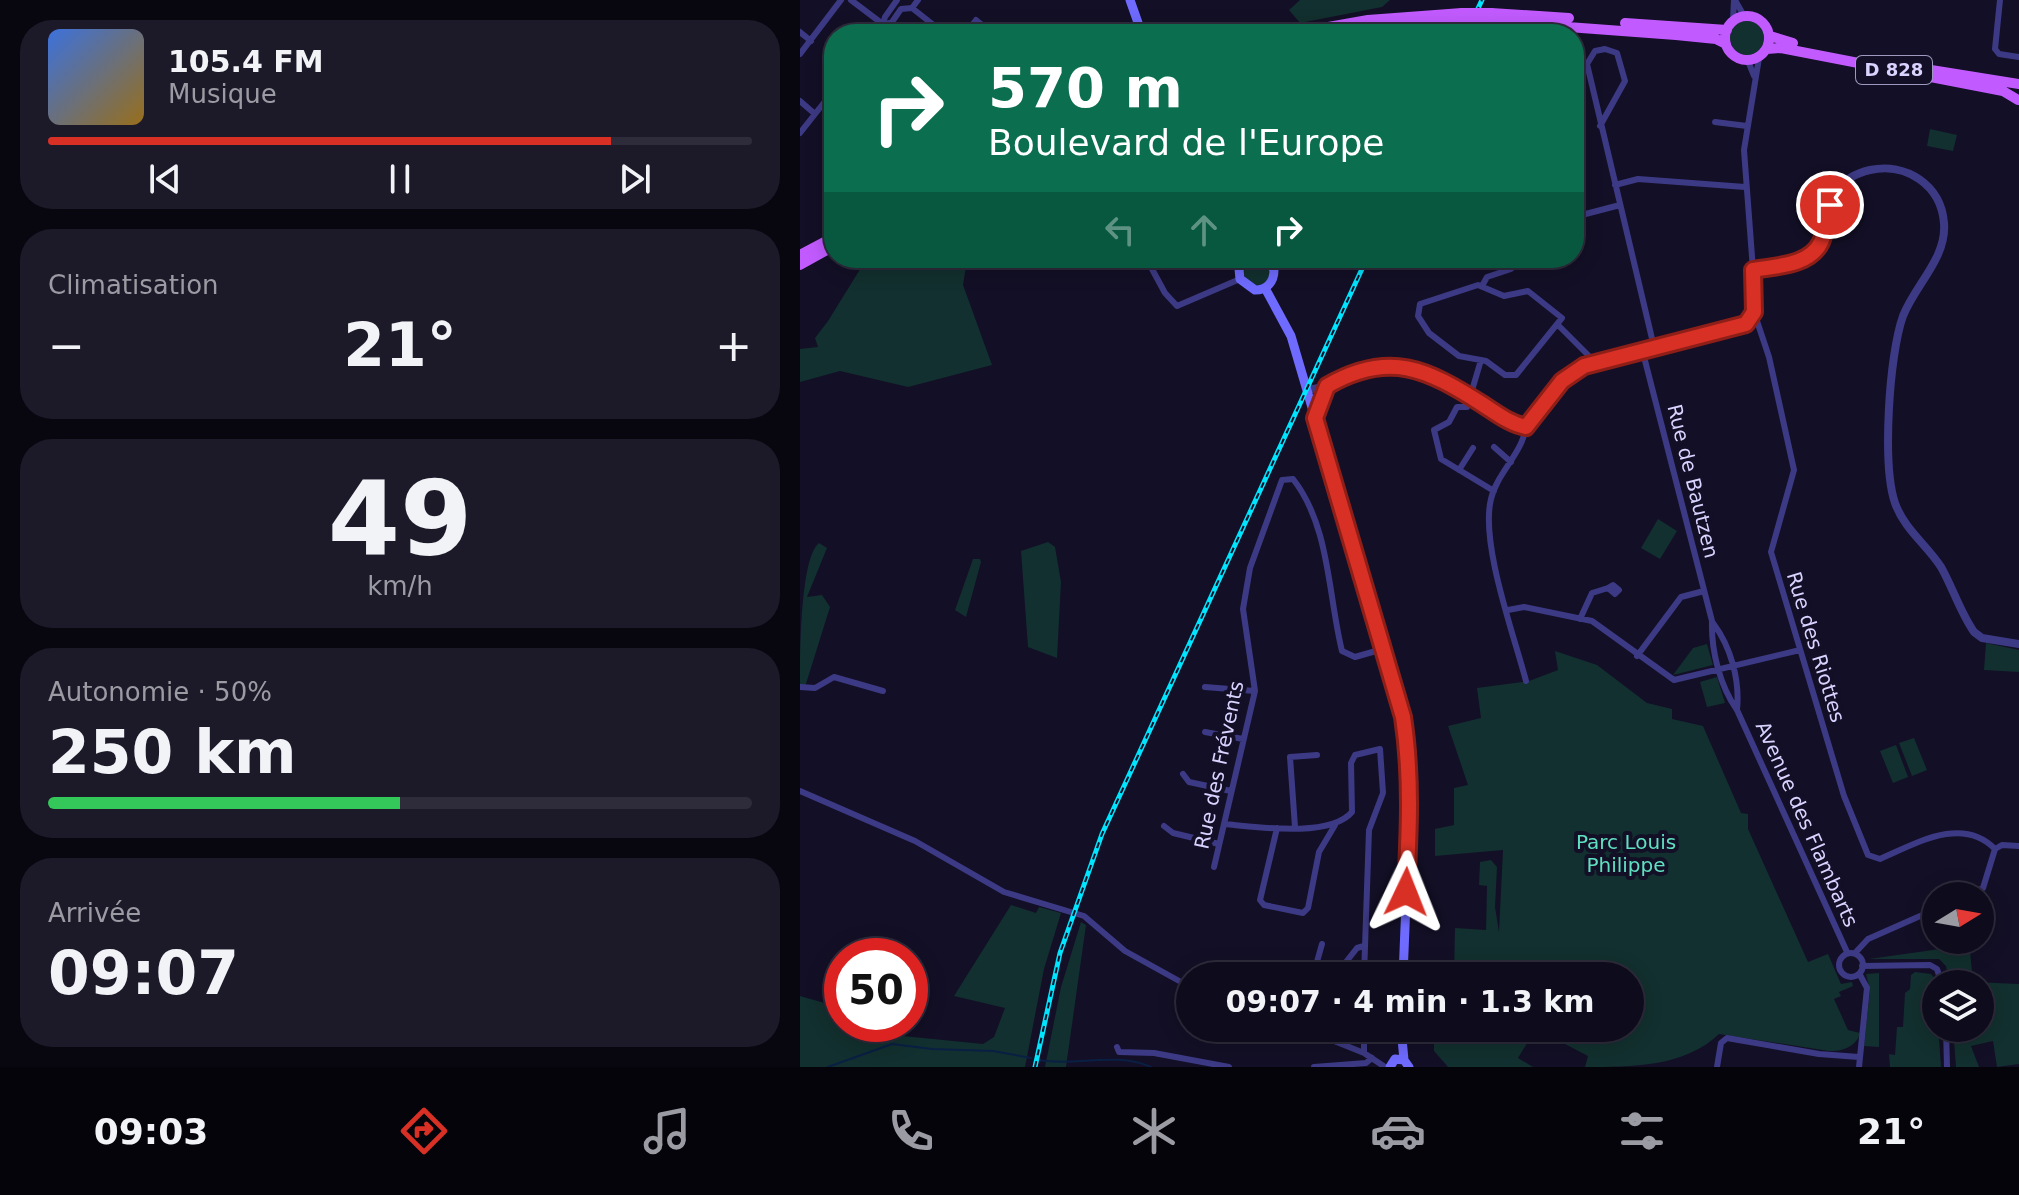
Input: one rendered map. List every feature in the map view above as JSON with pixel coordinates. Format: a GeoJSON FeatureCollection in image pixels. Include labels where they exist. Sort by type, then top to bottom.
{"type":"FeatureCollection","features":[{"type":"Feature","properties":{"kind":"main road"},"geometry":{"type":"LineString","coordinates":[[1130,0],[1138,24]]}},
{"type":"Feature","properties":{"kind":"main road"},"geometry":{"type":"LineString","coordinates":[[1407,24],[1461,17]]}},
{"type":"Feature","properties":{"kind":"main road"},"geometry":{"type":"LineString","coordinates":[[1345,24],[1368,20],[1461,17],[1735,22],[1764,23],[1770,36],[1767,49],[1753,60],[1736,58],[1726,44],[1716,39],[1584,26]]}},
{"type":"Feature","properties":{"kind":"main road"},"geometry":{"type":"LineString","coordinates":[[1490,17],[1564,24]]}},
{"type":"Feature","properties":{"kind":"main road"},"geometry":{"type":"LineString","coordinates":[[1726,44],[1735,22]]}},
{"type":"Feature","properties":{"kind":"main road","name":"D 828"},"geometry":{"type":"LineString","coordinates":[[1770,36],[2019,85]]}},
{"type":"Feature","properties":{"kind":"main road","name":"D 828"},"geometry":{"type":"LineString","coordinates":[[1767,49],[1781,48],[2003,91],[2019,101]]}},
{"type":"Feature","properties":{"kind":"main road"},"geometry":{"type":"LineString","coordinates":[[2019,85],[2019,101]]}},
{"type":"Feature","properties":{"kind":"main road"},"geometry":{"type":"LineString","coordinates":[[800,255],[824,242]]}},
{"type":"Feature","properties":{"kind":"main road"},"geometry":{"type":"LineString","coordinates":[[800,265],[824,252]]}},
{"type":"Feature","properties":{"kind":"main road"},"geometry":{"type":"LineString","coordinates":[[1240,268],[1240,279],[1250,289],[1265,288],[1274,276],[1271,268]]}},
{"type":"Feature","properties":{"kind":"main road"},"geometry":{"type":"LineString","coordinates":[[1265,288],[1289,330],[1403,717],[1411,781],[1404,962]]}},
{"type":"Feature","properties":{"kind":"main road"},"geometry":{"type":"LineString","coordinates":[[1396,1064],[1400,1042]]}},
{"type":"Feature","properties":{"kind":"street"},"geometry":{"type":"LineString","coordinates":[[800,54],[841,0]]}},
{"type":"Feature","properties":{"kind":"street"},"geometry":{"type":"LineString","coordinates":[[851,0],[883,24]]}},
{"type":"Feature","properties":{"kind":"street"},"geometry":{"type":"LineString","coordinates":[[885,24],[897,0]]}},
{"type":"Feature","properties":{"kind":"street"},"geometry":{"type":"LineString","coordinates":[[912,8],[918,0]]}},
{"type":"Feature","properties":{"kind":"street"},"geometry":{"type":"LineString","coordinates":[[1735,0],[1735,22]]}},
{"type":"Feature","properties":{"kind":"street"},"geometry":{"type":"LineString","coordinates":[[1735,0],[1735,22]]}},
{"type":"Feature","properties":{"kind":"street"},"geometry":{"type":"LineString","coordinates":[[2000,0],[1995,49],[1999,54],[2019,57]]}},
{"type":"Feature","properties":{"kind":"street"},"geometry":{"type":"LineString","coordinates":[[887,24],[892,22],[901,9],[912,8],[932,24]]}},
{"type":"Feature","properties":{"kind":"street"},"geometry":{"type":"LineString","coordinates":[[800,32],[811,41]]}},
{"type":"Feature","properties":{"kind":"street"},"geometry":{"type":"LineString","coordinates":[[1600,126],[1625,81],[1617,53],[1605,49],[1595,51],[1587,64],[1600,126],[1654,347]]}},
{"type":"Feature","properties":{"kind":"street"},"geometry":{"type":"LineString","coordinates":[[1526,681],[1488,531],[1494,491],[1525,437],[1526,427],[1562,381],[1594,361],[1746,324],[1754,312],[1745,187],[1747,126],[1755,80],[1753,60]]}},
{"type":"Feature","properties":{"kind":"street"},"geometry":{"type":"LineString","coordinates":[[1753,60],[1755,80]]}},
{"type":"Feature","properties":{"kind":"street"},"geometry":{"type":"LineString","coordinates":[[800,101],[815,114]]}},
{"type":"Feature","properties":{"kind":"street"},"geometry":{"type":"LineString","coordinates":[[800,133],[824,103]]}},
{"type":"Feature","properties":{"kind":"street"},"geometry":{"type":"LineString","coordinates":[[1715,122],[1747,126]]}},
{"type":"Feature","properties":{"kind":"street"},"geometry":{"type":"LineString","coordinates":[[1753,270],[1798,261],[1812,254],[1823,239],[1833,198],[1859,174],[1874,169],[1899,170],[1915,176],[1933,192],[1943,214],[1943,242],[1907,308],[1892,371],[1890,483],[1898,510],[1944,573],[1974,632],[1982,638],[2019,644]]}},
{"type":"Feature","properties":{"kind":"street"},"geometry":{"type":"LineString","coordinates":[[1615,185],[1638,179],[1745,187]]}},
{"type":"Feature","properties":{"kind":"street"},"geometry":{"type":"LineString","coordinates":[[1584,214],[1620,205]]}},
{"type":"Feature","properties":{"kind":"street"},"geometry":{"type":"LineString","coordinates":[[1151,268],[1165,293],[1177,306],[1240,279]]}},
{"type":"Feature","properties":{"kind":"street"},"geometry":{"type":"LineString","coordinates":[[1482,286],[1487,277],[1511,269]]}},
{"type":"Feature","properties":{"kind":"street"},"geometry":{"type":"LineString","coordinates":[[1482,286],[1497,295],[1528,291],[1562,318],[1516,375],[1505,375],[1481,360],[1459,356],[1421,323],[1418,309],[1427,299],[1466,287],[1482,286]]}},
{"type":"Feature","properties":{"kind":"street","name":"Rue des Riottes"},"geometry":{"type":"LineString","coordinates":[[1754,312],[1794,462],[1771,552],[1844,796],[1868,855],[1880,859],[1942,832],[1988,841],[1995,849]]}},
{"type":"Feature","properties":{"kind":"street"},"geometry":{"type":"LineString","coordinates":[[1557,324],[1594,361]]}},
{"type":"Feature","properties":{"kind":"street","name":"Rue de Bautzen"},"geometry":{"type":"LineString","coordinates":[[1642,349],[1712,621],[1711,641],[1727,695],[1737,710]]}},
{"type":"Feature","properties":{"kind":"street"},"geometry":{"type":"LineString","coordinates":[[1470,397],[1481,360]]}},
{"type":"Feature","properties":{"kind":"street"},"geometry":{"type":"LineString","coordinates":[[1307,390],[1324,387],[1365,369],[1400,365],[1429,374],[1513,423],[1526,427]]}},
{"type":"Feature","properties":{"kind":"street"},"geometry":{"type":"LineString","coordinates":[[1311,404],[1324,387]]}},
{"type":"Feature","properties":{"kind":"street"},"geometry":{"type":"LineString","coordinates":[[1315,418],[1324,387]]}},
{"type":"Feature","properties":{"kind":"street"},"geometry":{"type":"LineString","coordinates":[[1467,407],[1457,407],[1449,422],[1434,430],[1441,459],[1494,491]]}},
{"type":"Feature","properties":{"kind":"street"},"geometry":{"type":"LineString","coordinates":[[1494,447],[1511,462]]}},
{"type":"Feature","properties":{"kind":"street"},"geometry":{"type":"LineString","coordinates":[[1459,470],[1473,448]]}},
{"type":"Feature","properties":{"kind":"street","name":"Rue des Frévents"},"geometry":{"type":"LineString","coordinates":[[1214,867],[1255,691],[1243,609],[1250,568],[1282,480],[1287,478],[1304,496],[1316,526],[1342,651],[1355,657],[1383,649]]}},
{"type":"Feature","properties":{"kind":"street"},"geometry":{"type":"LineString","coordinates":[[1580,619],[1587,598],[1608,588]]}},
{"type":"Feature","properties":{"kind":"street"},"geometry":{"type":"LineString","coordinates":[[1637,656],[1681,597],[1704,591]]}},
{"type":"Feature","properties":{"kind":"street"},"geometry":{"type":"LineString","coordinates":[[1508,610],[1524,607],[1592,621],[1674,680],[1800,650]]}},
{"type":"Feature","properties":{"kind":"street","name":"Rue de Bautzen"},"geometry":{"type":"LineString","coordinates":[[1712,621],[1725,640],[1739,692],[1737,710]]}},
{"type":"Feature","properties":{"kind":"street"},"geometry":{"type":"LineString","coordinates":[[800,687],[815,688],[834,677],[883,691]]}},
{"type":"Feature","properties":{"kind":"street"},"geometry":{"type":"LineString","coordinates":[[1205,687],[1255,691]]}},
{"type":"Feature","properties":{"kind":"street","name":"Avenue des Flambarts"},"geometry":{"type":"LineString","coordinates":[[1737,710],[1847,952]]}},
{"type":"Feature","properties":{"kind":"street"},"geometry":{"type":"LineString","coordinates":[[1205,732],[1243,739]]}},
{"type":"Feature","properties":{"kind":"street"},"geometry":{"type":"LineString","coordinates":[[1277,828],[1260,900],[1264,905],[1303,913],[1308,908],[1319,852],[1335,825],[1352,812],[1351,763],[1355,755],[1380,749],[1383,793],[1369,830],[1364,962]]}},
{"type":"Feature","properties":{"kind":"street"},"geometry":{"type":"LineString","coordinates":[[1295,827],[1290,757],[1317,755]]}},
{"type":"Feature","properties":{"kind":"street"},"geometry":{"type":"LineString","coordinates":[[1183,774],[1189,782],[1231,791]]}},
{"type":"Feature","properties":{"kind":"street"},"geometry":{"type":"LineString","coordinates":[[800,791],[915,841],[1004,892],[1084,916],[1125,951],[1176,979]]}},
{"type":"Feature","properties":{"kind":"street"},"geometry":{"type":"LineString","coordinates":[[1225,824],[1277,828],[1335,825]]}},
{"type":"Feature","properties":{"kind":"street"},"geometry":{"type":"LineString","coordinates":[[1164,826],[1173,833],[1219,844]]}},
{"type":"Feature","properties":{"kind":"street"},"geometry":{"type":"LineString","coordinates":[[1985,882],[1995,849],[2002,845],[2019,846]]}},
{"type":"Feature","properties":{"kind":"street"},"geometry":{"type":"LineString","coordinates":[[1855,953],[1868,939],[1922,915]]}},
{"type":"Feature","properties":{"kind":"street"},"geometry":{"type":"LineString","coordinates":[[1317,962],[1322,944]]}},
{"type":"Feature","properties":{"kind":"street"},"geometry":{"type":"LineString","coordinates":[[1346,962],[1357,948],[1364,946]]}},
{"type":"Feature","properties":{"kind":"street"},"geometry":{"type":"LineString","coordinates":[[1855,953],[1847,952],[1840,960],[1844,974],[1851,978],[1860,975]]}},
{"type":"Feature","properties":{"kind":"street"},"geometry":{"type":"LineString","coordinates":[[1855,953],[1862,966],[1860,975],[1867,988],[1859,1067]]}},
{"type":"Feature","properties":{"kind":"street"},"geometry":{"type":"LineString","coordinates":[[1862,966],[1930,965],[1937,970]]}},
{"type":"Feature","properties":{"kind":"street"},"geometry":{"type":"LineString","coordinates":[[1717,1067],[1721,1043],[1727,1038],[1819,1054],[1859,1057]]}},
{"type":"Feature","properties":{"kind":"street"},"geometry":{"type":"LineString","coordinates":[[1337,1042],[1375,1060],[1396,1064]]}},
{"type":"Feature","properties":{"kind":"street"},"geometry":{"type":"LineString","coordinates":[[1364,1042],[1364,1053]]}},
{"type":"Feature","properties":{"kind":"street"},"geometry":{"type":"LineString","coordinates":[[1946,1042],[1947,1067]]}},
{"type":"Feature","properties":{"kind":"street"},"geometry":{"type":"LineString","coordinates":[[1117,1047],[1119,1052],[1154,1053],[1229,1067]]}},
{"type":"Feature","properties":{"kind":"street"},"geometry":{"type":"LineString","coordinates":[[1314,1067],[1375,1060]]}},
{"type":"Feature","properties":{"kind":"green space"},"geometry":{"type":"Polygon","coordinates":[[[1300,0],[1390,0],[1382,7],[1300,23],[1289,10],[1300,0]]]}},
{"type":"Feature","properties":{"kind":"green space"},"geometry":{"type":"Polygon","coordinates":[[[1747,21],[1759,26],[1764,38],[1759,50],[1747,55],[1735,50],[1730,38],[1735,26],[1747,21]]]}},
{"type":"Feature","properties":{"kind":"green space"},"geometry":{"type":"Polygon","coordinates":[[[1930,129],[1957,135],[1953,151],[1927,146],[1930,129]]]}},
{"type":"Feature","properties":{"kind":"green space"},"geometry":{"type":"Polygon","coordinates":[[[861,268],[966,268],[963,285],[992,365],[908,387],[840,371],[800,382],[800,349],[818,347],[815,338],[861,268]]]}},
{"type":"Feature","properties":{"kind":"green space"},"geometry":{"type":"Polygon","coordinates":[[[1245,268],[1269,268],[1269,277],[1262,284],[1252,284],[1245,277],[1245,268]]]}},
{"type":"Feature","properties":{"kind":"green space"},"geometry":{"type":"Polygon","coordinates":[[[1658,519],[1677,531],[1660,559],[1641,548],[1658,519]]]}},
{"type":"Feature","properties":{"kind":"green space"},"geometry":{"type":"Polygon","coordinates":[[[1048,542],[1055,547],[1061,582],[1057,658],[1028,647],[1021,551],[1048,542]]]}},
{"type":"Feature","properties":{"kind":"green space"},"geometry":{"type":"Polygon","coordinates":[[[819,543],[827,548],[807,597],[822,595],[830,607],[805,687],[800,686],[802,608],[808,567],[819,543]]]}},
{"type":"Feature","properties":{"kind":"green space"},"geometry":{"type":"Polygon","coordinates":[[[973,559],[980,559],[981,562],[966,617],[955,610],[973,559]]]}},
{"type":"Feature","properties":{"kind":"green space"},"geometry":{"type":"Polygon","coordinates":[[[1986,643],[2019,650],[2019,672],[1984,670],[1986,643]]]}},
{"type":"Feature","properties":{"kind":"green space"},"geometry":{"type":"Polygon","coordinates":[[[1707,644],[1713,665],[1673,675],[1693,648],[1707,644]]]}},
{"type":"Feature","properties":{"kind":"green space","name":"Parc Louis Philippe"},"geometry":{"type":"Polygon","coordinates":[[[1555,651],[1597,665],[1647,703],[1672,709],[1672,719],[1703,726],[1741,813],[1748,814],[1748,829],[1808,962],[1828,954],[1841,984],[1852,982],[1853,986],[1839,992],[1841,996],[1834,999],[1848,1030],[1860,1033],[1852,1045],[1829,1051],[1719,1034],[1705,1045],[1674,1059],[1639,1065],[1585,1067],[1588,1056],[1561,1042],[1644,1042],[1644,962],[1454,962],[1455,928],[1486,930],[1487,886],[1479,885],[1480,862],[1491,860],[1497,867],[1495,907],[1499,932],[1503,850],[1435,856],[1435,829],[1454,825],[1454,788],[1468,785],[1448,726],[1481,718],[1477,688],[1529,681],[1558,670],[1555,651]]]}},
{"type":"Feature","properties":{"kind":"green space"},"geometry":{"type":"Polygon","coordinates":[[[1717,677],[1725,703],[1707,707],[1700,682],[1717,677]]]}},
{"type":"Feature","properties":{"kind":"green space"},"geometry":{"type":"Polygon","coordinates":[[[1914,738],[1927,770],[1912,776],[1899,743],[1914,738]]]}},
{"type":"Feature","properties":{"kind":"green space"},"geometry":{"type":"Polygon","coordinates":[[[1896,745],[1908,777],[1893,783],[1880,751],[1896,745]]]}},
{"type":"Feature","properties":{"kind":"green space"},"geometry":{"type":"Polygon","coordinates":[[[1011,905],[1036,913],[1039,907],[1061,913],[1044,969],[1025,1067],[800,1067],[800,996],[824,1003],[824,1042],[928,1042],[928,1038],[983,1044],[994,1037],[1005,1008],[954,996],[1011,905]]]}},
{"type":"Feature","properties":{"kind":"green space"},"geometry":{"type":"Polygon","coordinates":[[[1081,922],[1086,925],[1066,1067],[1045,1067],[1061,987],[1081,922]]]}},
{"type":"Feature","properties":{"kind":"green space"},"geometry":{"type":"Polygon","coordinates":[[[1922,952],[1922,954],[1970,954],[1972,970],[1947,970],[1939,959],[1869,959],[1922,952]]]}},
{"type":"Feature","properties":{"kind":"green space"},"geometry":{"type":"Polygon","coordinates":[[[1879,973],[1879,1047],[1864,1046],[1870,990],[1866,974],[1879,973]]]}},
{"type":"Feature","properties":{"kind":"green space"},"geometry":{"type":"Polygon","coordinates":[[[1922,973],[1922,1042],[1939,1042],[1941,1067],[1890,1067],[1889,1054],[1895,1055],[1897,1027],[1903,1027],[1905,993],[1910,989],[1911,975],[1922,973]]]}},
{"type":"Feature","properties":{"kind":"green space"},"geometry":{"type":"Polygon","coordinates":[[[1994,983],[2019,984],[2019,1064],[1997,1067],[1993,1042],[1994,983]]]}},
{"type":"Feature","properties":{"kind":"green space","name":"Parc Louis Philippe"},"geometry":{"type":"Polygon","coordinates":[[[1434,1042],[1528,1042],[1518,1058],[1533,1067],[1448,1067],[1434,1051],[1434,1042]]]}},
{"type":"Feature","properties":{"kind":"green space"},"geometry":{"type":"Polygon","coordinates":[[[1954,1042],[1989,1042],[1971,1046],[1979,1067],[1956,1067],[1954,1042]]]}},
{"type":"Feature","properties":{"kind":"waterway"},"geometry":{"type":"LineString","coordinates":[[828,1067],[892,1044],[993,1051],[1031,1058]]}},
{"type":"Feature","properties":{"kind":"waterway"},"geometry":{"type":"LineString","coordinates":[[1039,1060],[1123,1060],[1151,1067]]}},
{"type":"Feature","properties":{"kind":"railway"},"geometry":{"type":"LineString","coordinates":[[1471,24],[1482,0]]}},
{"type":"Feature","properties":{"kind":"railway"},"geometry":{"type":"LineString","coordinates":[[1035,1067],[1060,953],[1102,834],[1362,268]]}},
{"type":"Feature","properties":{"kind":"route"},"geometry":{"type":"LineString","coordinates":[[1406,892],[1411,781],[1407,742],[1403,717],[1315,418],[1327,386],[1365,369],[1400,365],[1413,367],[1454,386],[1513,423],[1526,427],[1562,381],[1594,361],[1746,324],[1754,312],[1753,270],[1798,261],[1812,254],[1823,239],[1830,205]]}}]}
